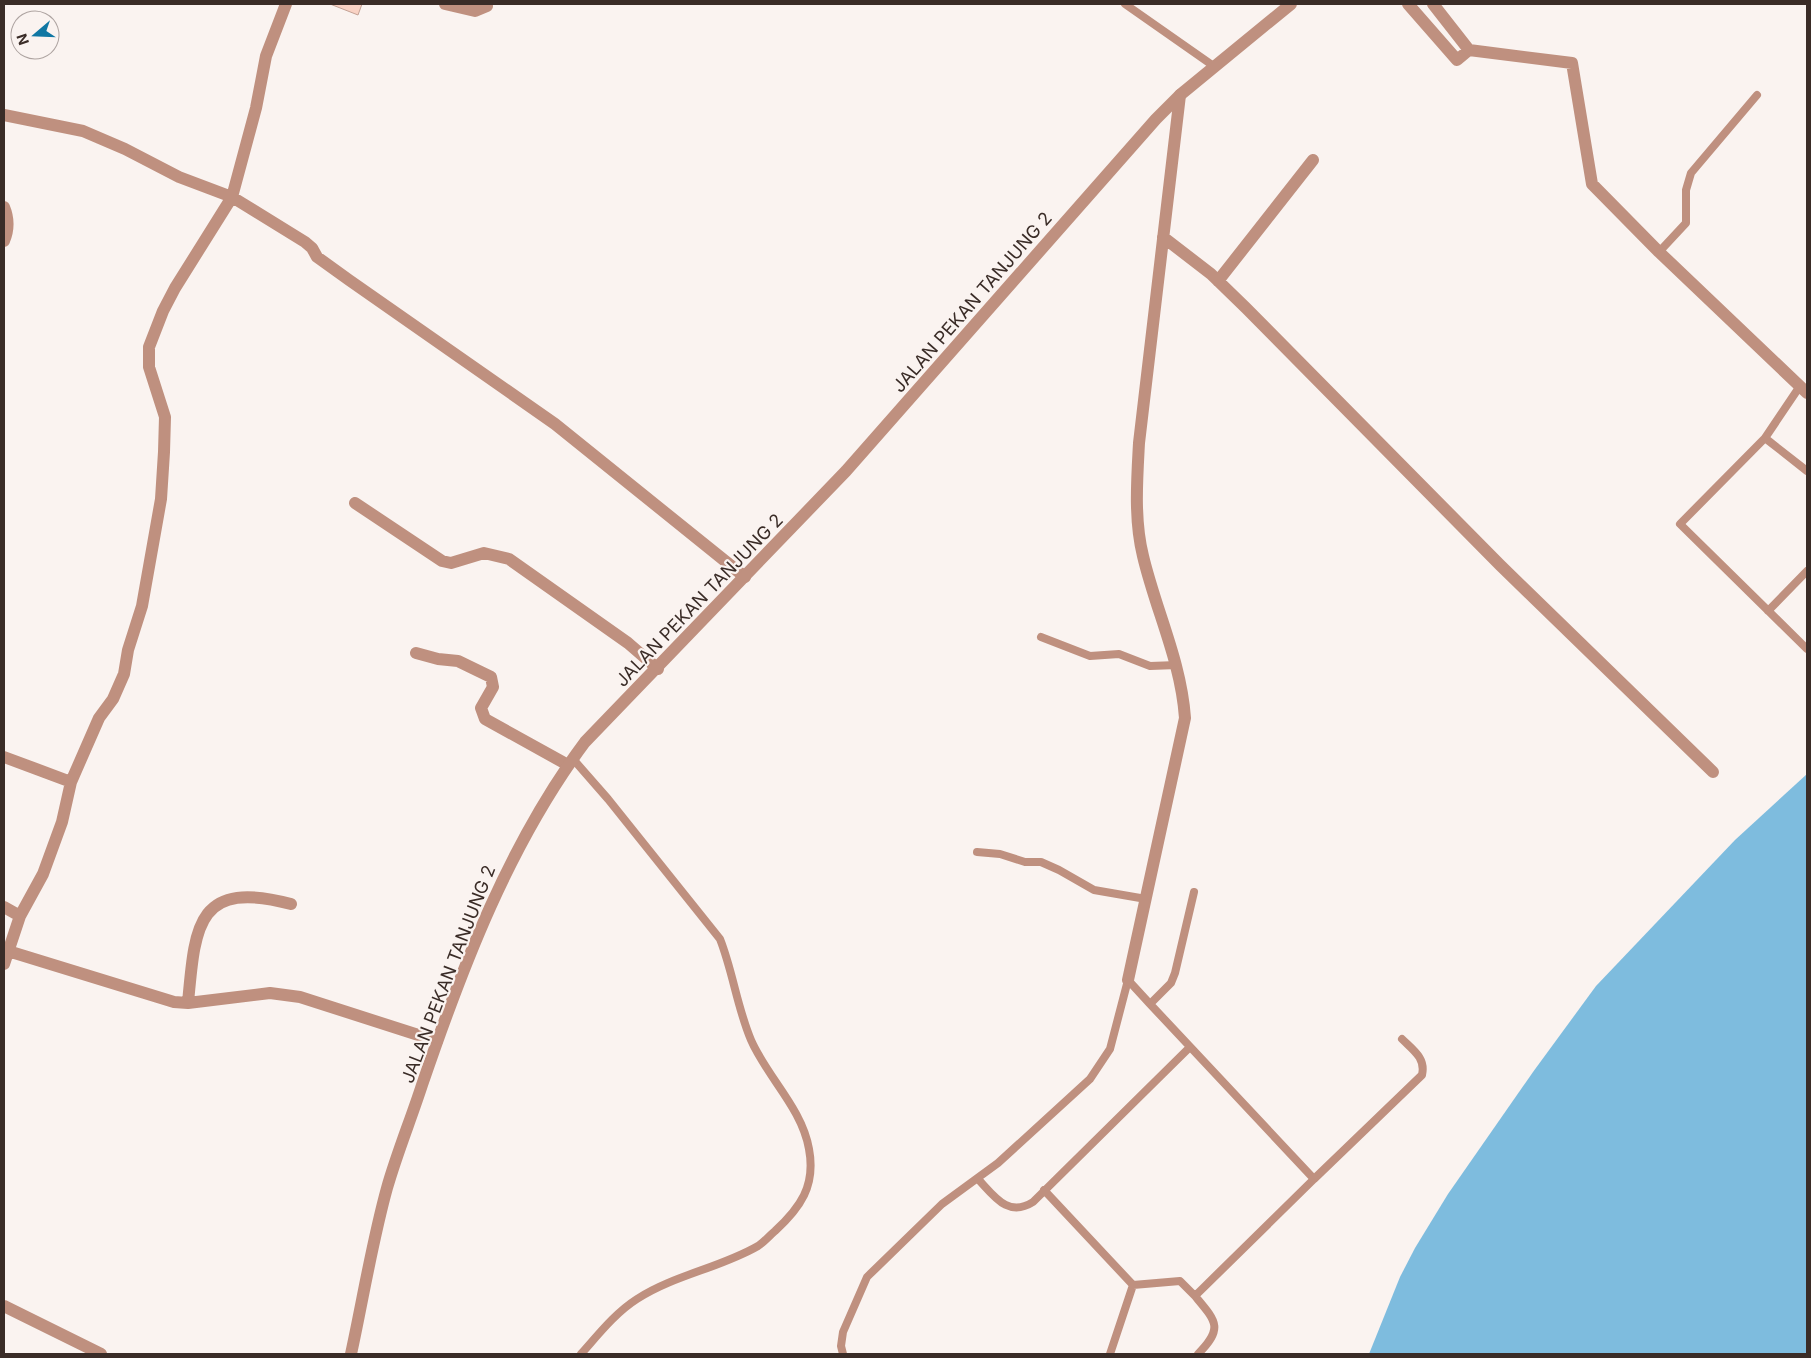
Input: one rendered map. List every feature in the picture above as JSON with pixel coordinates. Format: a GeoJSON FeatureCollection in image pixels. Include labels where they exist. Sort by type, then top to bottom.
{"type":"FeatureCollection","features":[{"type":"Feature","properties":{"kind":"street"},"geometry":{"type":"LineString","coordinates":[[4,964],[20,916],[44,874],[62,822],[71,782],[99,718],[112,699],[124,674],[128,650],[142,606],[161,499],[164,452],[164,417],[149,367],[149,347],[163,311],[175,288],[232,198],[256,108],[266,56],[286,4]]}},
{"type":"Feature","properties":{"kind":"street"},"geometry":{"type":"LineString","coordinates":[[445,4],[475,11],[487,6]]}},
{"type":"Feature","properties":{"kind":"street","name":"JALAN PEKAN TANJUNG 2"},"geometry":{"type":"LineString","coordinates":[[351,1354],[387,1188],[437,1041],[478,936],[512,860],[571,762],[585,742],[658,669],[865,449],[957,347],[1132,145],[1180,95],[1291,4]]}},
{"type":"Feature","properties":{"kind":"street"},"geometry":{"type":"LineString","coordinates":[[1408,4],[1456,60],[1469,50]]}},
{"type":"Feature","properties":{"kind":"street"},"geometry":{"type":"LineString","coordinates":[[1433,4],[1469,50],[1572,64],[1592,184],[1659,252],[1804,390]]}},
{"type":"Feature","properties":{"kind":"street"},"geometry":{"type":"LineString","coordinates":[[1128,980],[1185,718],[1183,692],[1177,664],[1143,557],[1138,534],[1137,506],[1139,442],[1180,95]]}},
{"type":"Feature","properties":{"kind":"street"},"geometry":{"type":"LineString","coordinates":[[4,115],[83,131],[125,149],[179,177],[232,198],[305,242],[318,257],[349,280],[555,424],[745,577]]}},
{"type":"Feature","properties":{"kind":"street"},"geometry":{"type":"LineString","coordinates":[[1218,281],[1313,160]]}},
{"type":"Feature","properties":{"kind":"street"},"geometry":{"type":"LineString","coordinates":[[4,207],[8,218],[8,231],[4,241]]}},
{"type":"Feature","properties":{"kind":"street"},"geometry":{"type":"LineString","coordinates":[[1163,238],[1218,281],[1500,565],[1712,772]]}},
{"type":"Feature","properties":{"kind":"street"},"geometry":{"type":"LineString","coordinates":[[355,503],[442,561],[451,563],[484,554],[509,559],[628,643],[658,669]]}},
{"type":"Feature","properties":{"kind":"street"},"geometry":{"type":"LineString","coordinates":[[416,653],[438,659],[458,661],[491,677],[493,688],[481,708],[485,719],[571,762]]}},
{"type":"Feature","properties":{"kind":"street"},"geometry":{"type":"LineString","coordinates":[[4,756],[71,782]]}},
{"type":"Feature","properties":{"kind":"street"},"geometry":{"type":"LineString","coordinates":[[188,1003],[194,946],[201,922],[212,907],[227,899],[244,896],[264,897],[291,904]]}},
{"type":"Feature","properties":{"kind":"street"},"geometry":{"type":"LineString","coordinates":[[4,907],[20,916]]}},
{"type":"Feature","properties":{"kind":"street"},"geometry":{"type":"LineString","coordinates":[[8,950],[160,999],[188,1003],[270,993],[300,997],[437,1041]]}},
{"type":"Feature","properties":{"kind":"street"},"geometry":{"type":"LineString","coordinates":[[4,1306],[101,1354]]}},
{"type":"Feature","properties":{"kind":"lane"},"geometry":{"type":"LineString","coordinates":[[1125,4],[1215,67]]}},
{"type":"Feature","properties":{"kind":"lane"},"geometry":{"type":"LineString","coordinates":[[1659,252],[1686,223],[1686,190],[1691,173],[1757,95]]}},
{"type":"Feature","properties":{"kind":"lane"},"geometry":{"type":"LineString","coordinates":[[1804,390],[1765,438],[1680,524],[1807,649]]}},
{"type":"Feature","properties":{"kind":"lane"},"geometry":{"type":"LineString","coordinates":[[1765,438],[1807,471]]}},
{"type":"Feature","properties":{"kind":"lane"},"geometry":{"type":"LineString","coordinates":[[1768,611],[1807,571]]}},
{"type":"Feature","properties":{"kind":"lane"},"geometry":{"type":"LineString","coordinates":[[1041,637],[1090,656],[1119,654],[1150,666],[1162,667],[1177,664]]}},
{"type":"Feature","properties":{"kind":"lane"},"geometry":{"type":"LineString","coordinates":[[571,762],[614,806],[720,939],[730,964],[751,1040],[802,1125],[810,1149],[811,1176],[805,1198],[788,1218],[758,1245],[664,1284],[636,1299],[609,1322],[581,1354]]}},
{"type":"Feature","properties":{"kind":"lane"},"geometry":{"type":"LineString","coordinates":[[977,852],[1000,854],[1025,862],[1041,862],[1094,890],[1146,899]]}},
{"type":"Feature","properties":{"kind":"lane"},"geometry":{"type":"LineString","coordinates":[[1150,1004],[1171,983],[1175,973],[1194,892]]}},
{"type":"Feature","properties":{"kind":"lane"},"geometry":{"type":"LineString","coordinates":[[1128,980],[1314,1179]]}},
{"type":"Feature","properties":{"kind":"lane"},"geometry":{"type":"LineString","coordinates":[[843,1354],[841,1346],[843,1332],[867,1276],[942,1204],[978,1179],[1090,1079],[1100,1066],[1110,1049],[1128,980]]}},
{"type":"Feature","properties":{"kind":"lane"},"geometry":{"type":"LineString","coordinates":[[1195,1296],[1422,1075],[1424,1067],[1422,1060],[1402,1038]]}},
{"type":"Feature","properties":{"kind":"lane"},"geometry":{"type":"LineString","coordinates":[[978,1179],[1001,1204],[1008,1208],[1025,1207],[1190,1047]]}},
{"type":"Feature","properties":{"kind":"lane"},"geometry":{"type":"LineString","coordinates":[[1044,1190],[1133,1285]]}},
{"type":"Feature","properties":{"kind":"lane"},"geometry":{"type":"LineString","coordinates":[[1133,1285],[1180,1281],[1195,1296],[1211,1315],[1216,1325],[1215,1335],[1198,1354]]}},
{"type":"Feature","properties":{"kind":"lane"},"geometry":{"type":"LineString","coordinates":[[1110,1354],[1133,1285]]}},
{"type":"Feature","properties":{"kind":"water"},"geometry":{"type":"Polygon","coordinates":[[[1807,774],[1807,1354],[1369,1354],[1400,1277],[1415,1248],[1448,1194],[1596,986],[1735,840],[1807,774]]]}},
{"type":"Feature","properties":{"kind":"building"},"geometry":{"type":"Polygon","coordinates":[[[330,4],[362,4],[358,15],[330,4]]]}}]}
